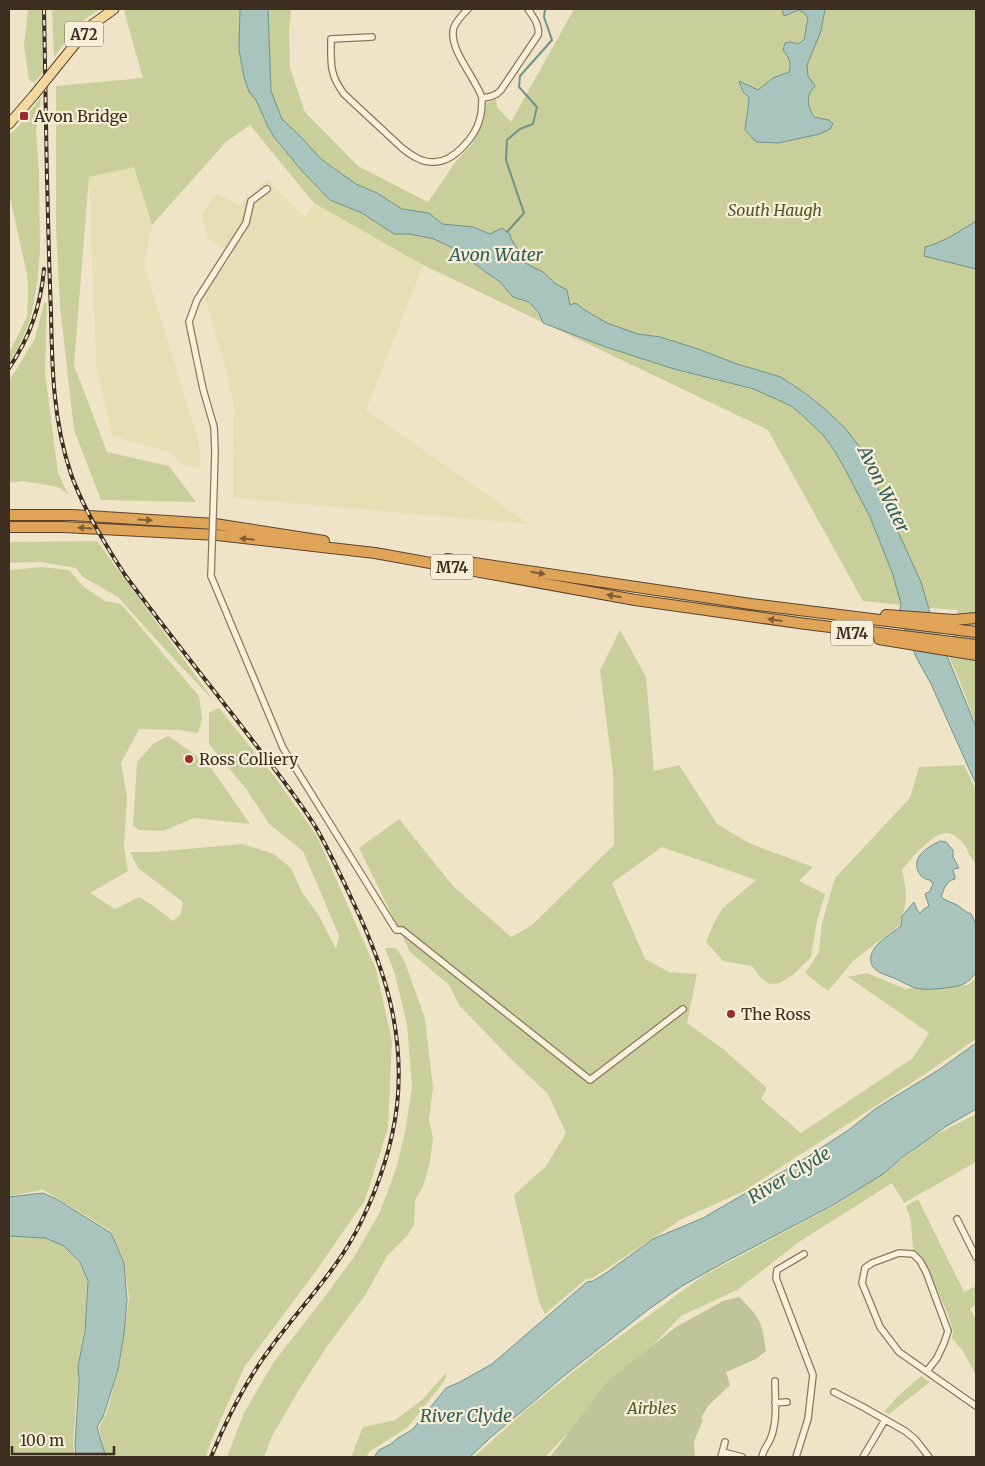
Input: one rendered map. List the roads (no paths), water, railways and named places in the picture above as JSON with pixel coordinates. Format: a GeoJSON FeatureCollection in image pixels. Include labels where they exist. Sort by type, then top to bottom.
{"type":"FeatureCollection","features":[{"type":"Feature","properties":{"kind":"highway","name":"M74"},"geometry":{"type":"LineString","coordinates":[[9,514],[72,515],[215,524],[751,604],[886,618],[976,632]]}},
{"type":"Feature","properties":{"kind":"highway","name":"M74"},"geometry":{"type":"LineString","coordinates":[[9,527],[63,527],[217,535],[375,553],[636,600],[895,638],[973,655]]}},
{"type":"Feature","properties":{"kind":"highway","name":"M74"},"geometry":{"type":"LineString","coordinates":[[886,618],[954,620],[976,618]]}},
{"type":"Feature","properties":{"kind":"highway","name":"M74"},"geometry":{"type":"LineString","coordinates":[[895,638],[976,645]]}},
{"type":"Feature","properties":{"kind":"main road","name":"A72"},"geometry":{"type":"LineString","coordinates":[[9,124],[89,27],[114,9]]}},
{"type":"Feature","properties":{"kind":"street"},"geometry":{"type":"LineString","coordinates":[[372,37],[331,39],[332,75],[337,85],[344,94],[411,156],[435,162],[451,157],[463,147],[473,134],[480,119],[482,98],[480,91],[453,41],[454,28],[459,18],[468,9]]}},
{"type":"Feature","properties":{"kind":"street"},"geometry":{"type":"LineString","coordinates":[[482,98],[490,97],[501,90],[538,35],[537,23],[528,9]]}},
{"type":"Feature","properties":{"kind":"street"},"geometry":{"type":"LineString","coordinates":[[267,189],[251,201],[246,223],[196,300],[189,322],[202,389],[214,427],[215,452],[211,576],[283,748],[396,930],[402,930],[590,1080],[683,1009]]}},
{"type":"Feature","properties":{"kind":"street"},"geometry":{"type":"LineString","coordinates":[[957,1219],[976,1256]]}},
{"type":"Feature","properties":{"kind":"street"},"geometry":{"type":"LineString","coordinates":[[927,1371],[940,1350],[948,1331],[926,1272],[920,1261],[912,1254],[900,1253],[872,1263],[865,1268],[862,1283],[880,1327],[899,1352],[976,1406]]}},
{"type":"Feature","properties":{"kind":"street"},"geometry":{"type":"LineString","coordinates":[[796,1457],[808,1419],[813,1375],[776,1278],[777,1270],[804,1254]]}},
{"type":"Feature","properties":{"kind":"street"},"geometry":{"type":"LineString","coordinates":[[762,1457],[762,1452],[770,1440],[775,1419],[775,1381]]}},
{"type":"Feature","properties":{"kind":"street"},"geometry":{"type":"LineString","coordinates":[[834,1392],[905,1432],[915,1440],[929,1457]]}},
{"type":"Feature","properties":{"kind":"street"},"geometry":{"type":"LineString","coordinates":[[775,1403],[788,1402]]}},
{"type":"Feature","properties":{"kind":"street"},"geometry":{"type":"LineString","coordinates":[[862,1457],[885,1420]]}},
{"type":"Feature","properties":{"kind":"street"},"geometry":{"type":"LineString","coordinates":[[726,1442],[722,1454],[742,1457]]}},
{"type":"Feature","properties":{"kind":"water","name":"Avon Water"},"geometry":{"type":"Polygon","coordinates":[[[240,9],[268,9],[271,91],[282,119],[321,159],[356,184],[377,193],[402,209],[429,213],[442,224],[473,227],[490,234],[502,228],[510,234],[517,248],[517,259],[543,272],[556,284],[567,290],[570,305],[576,303],[607,323],[638,334],[660,337],[781,377],[827,411],[845,428],[859,446],[921,582],[930,613],[899,615],[901,604],[892,572],[870,517],[834,450],[823,435],[791,406],[754,389],[674,369],[606,347],[543,323],[539,313],[529,302],[513,297],[500,282],[451,247],[434,239],[409,234],[394,234],[362,213],[330,200],[302,171],[274,137],[256,100],[249,92],[239,50],[240,9]]]}},
{"type":"Feature","properties":{"kind":"water"},"geometry":{"type":"Polygon","coordinates":[[[782,9],[825,9],[821,31],[807,65],[808,76],[815,86],[811,91],[808,102],[814,117],[829,120],[833,124],[830,129],[820,134],[778,143],[756,142],[745,130],[749,97],[743,92],[739,81],[758,90],[773,78],[789,72],[789,60],[783,50],[785,43],[798,44],[804,40],[808,18],[799,10],[784,16],[782,9]]]}},
{"type":"Feature","properties":{"kind":"water"},"geometry":{"type":"Polygon","coordinates":[[[976,221],[976,269],[924,256],[925,247],[945,239],[976,221]]]}},
{"type":"Feature","properties":{"kind":"water"},"geometry":{"type":"Polygon","coordinates":[[[930,614],[976,727],[976,784],[931,684],[916,657],[899,616],[930,614]]]}},
{"type":"Feature","properties":{"kind":"water"},"geometry":{"type":"Polygon","coordinates":[[[940,841],[946,842],[953,850],[953,857],[959,868],[954,869],[955,879],[947,883],[941,897],[971,914],[976,924],[976,973],[961,985],[938,989],[919,989],[878,971],[872,965],[871,956],[879,943],[901,926],[902,916],[914,902],[920,913],[929,906],[925,894],[930,891],[933,884],[919,873],[917,860],[923,852],[940,841]]]}},
{"type":"Feature","properties":{"kind":"water","name":"River Clyde"},"geometry":{"type":"Polygon","coordinates":[[[976,1043],[976,1109],[945,1127],[883,1174],[833,1205],[682,1286],[649,1309],[564,1376],[470,1457],[374,1457],[379,1450],[412,1430],[446,1388],[492,1364],[587,1282],[593,1281],[606,1273],[653,1239],[703,1218],[801,1161],[850,1129],[875,1109],[940,1069],[976,1043]]]}},
{"type":"Feature","properties":{"kind":"water"},"geometry":{"type":"Polygon","coordinates":[[[43,1193],[58,1200],[111,1233],[124,1263],[127,1300],[124,1334],[118,1370],[103,1417],[97,1427],[106,1457],[76,1457],[78,1366],[85,1331],[88,1281],[80,1262],[64,1246],[45,1238],[9,1236],[9,1197],[43,1193]]]}},
{"type":"Feature","properties":{"kind":"waterway"},"geometry":{"type":"LineString","coordinates":[[507,232],[524,213],[506,160],[507,140],[520,129],[533,124],[537,107],[519,87],[520,76],[552,40],[544,17],[545,9]]}},
{"type":"Feature","properties":{"kind":"railway"},"geometry":{"type":"LineString","coordinates":[[44,9],[47,181]]}},
{"type":"Feature","properties":{"kind":"railway"},"geometry":{"type":"LineString","coordinates":[[47,174],[52,353],[55,394],[60,434],[76,487],[95,526],[125,575],[284,781],[318,831],[350,895],[375,953],[390,1002],[395,1027],[399,1079],[395,1121],[384,1166],[368,1208],[342,1255],[272,1346],[245,1386],[211,1457]]}},
{"type":"Feature","properties":{"kind":"railway"},"geometry":{"type":"LineString","coordinates":[[9,368],[33,321],[40,296],[44,269]]}},
{"type":"Feature","properties":{"kind":"place","name":"Avon Bridge"},"geometry":{"type":"Point","coordinates":[24,116]}},
{"type":"Feature","properties":{"kind":"place","name":"Ross Colliery"},"geometry":{"type":"Point","coordinates":[189,759]}},
{"type":"Feature","properties":{"kind":"place","name":"The Ross"},"geometry":{"type":"Point","coordinates":[731,1014]}},
{"type":"Feature","properties":{"kind":"park label","name":"South Haugh"},"geometry":{"type":"Point","coordinates":[775,210]}},
{"type":"Feature","properties":{"kind":"park label","name":"Airbles"},"geometry":{"type":"Point","coordinates":[652,1408]}}]}
